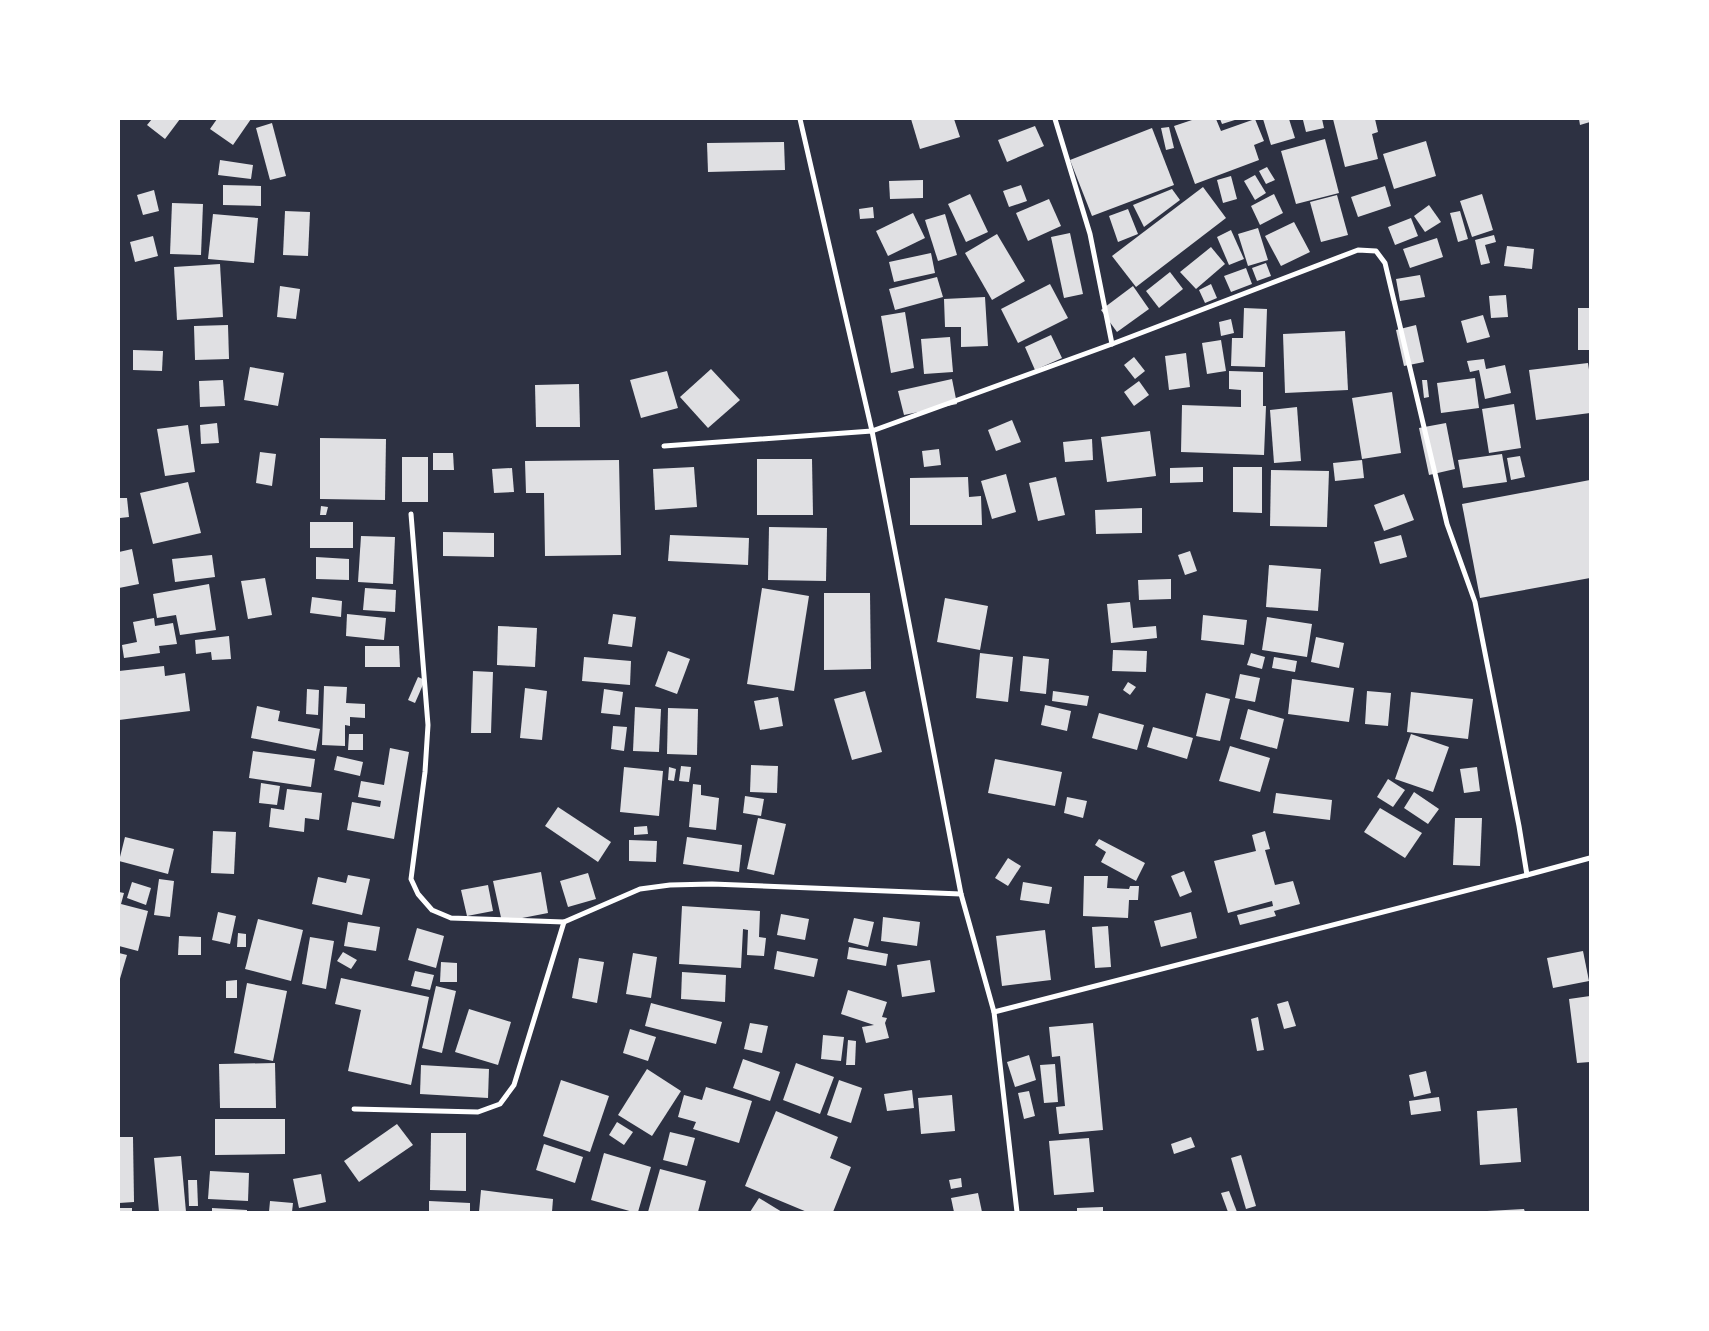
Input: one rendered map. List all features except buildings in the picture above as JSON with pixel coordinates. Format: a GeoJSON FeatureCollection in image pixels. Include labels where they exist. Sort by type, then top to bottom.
{"type":"FeatureCollection","features":[{"type":"Feature","properties":{"kind":"street"},"geometry":{"type":"LineString","coordinates":[[800,119],[872,431],[961,894],[994,1012],[1017,1212]]}},
{"type":"Feature","properties":{"kind":"street"},"geometry":{"type":"LineString","coordinates":[[1055,119],[1090,234],[1112,344]]}},
{"type":"Feature","properties":{"kind":"street"},"geometry":{"type":"LineString","coordinates":[[664,446],[872,431],[1112,344],[1358,250],[1376,250],[1385,263],[1447,524],[1475,602],[1520,826],[1527,875]]}},
{"type":"Feature","properties":{"kind":"street"},"geometry":{"type":"LineString","coordinates":[[410,514],[428,725],[425,772],[418,813],[411,879],[418,894],[432,910],[451,918],[564,922],[640,889],[670,885],[712,884],[961,894]]}},
{"type":"Feature","properties":{"kind":"street"},"geometry":{"type":"LineString","coordinates":[[994,1012],[1590,858]]}},
{"type":"Feature","properties":{"kind":"street"},"geometry":{"type":"LineString","coordinates":[[354,1110],[478,1112],[500,1104],[514,1084],[564,922]]}}]}
